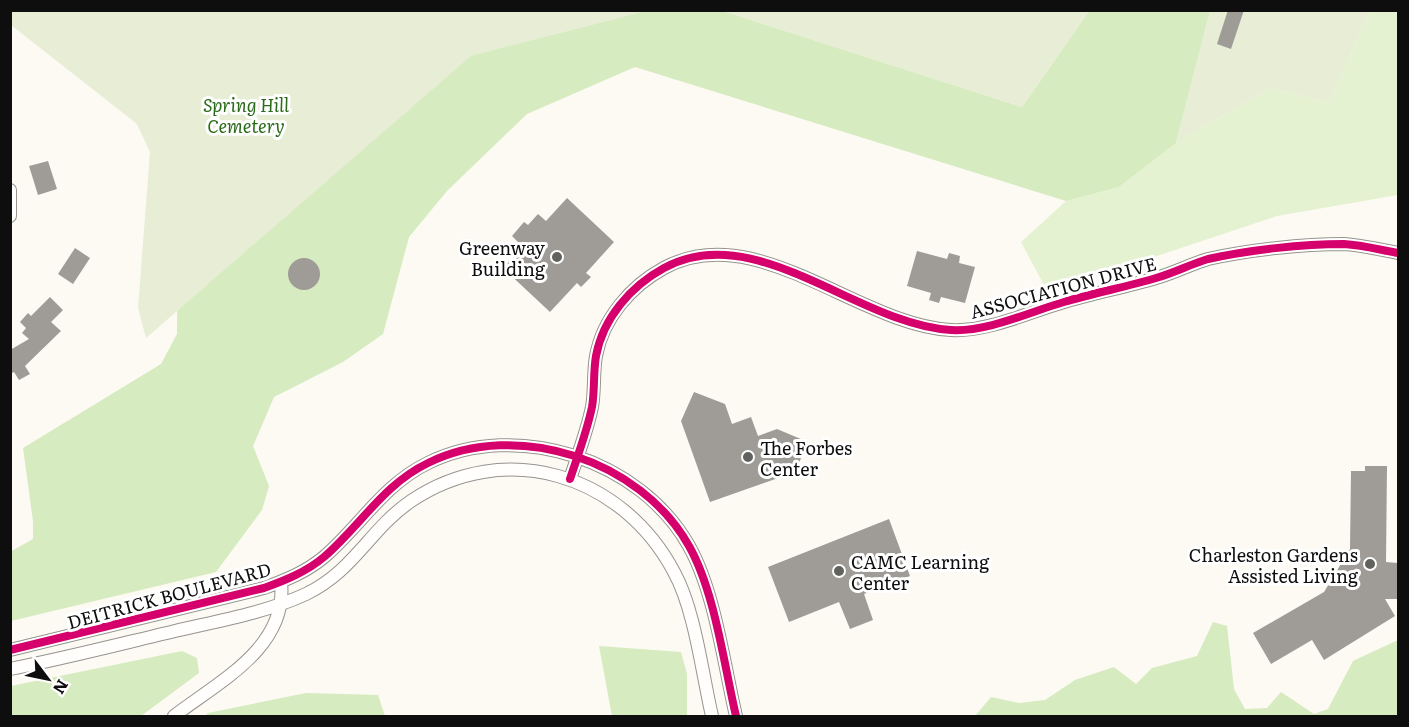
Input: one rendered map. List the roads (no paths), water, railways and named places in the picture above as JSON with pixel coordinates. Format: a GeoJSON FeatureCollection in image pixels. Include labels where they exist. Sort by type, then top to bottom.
{"type":"FeatureCollection","features":[{"type":"Feature","properties":{"kind":"street"},"geometry":{"type":"LineString","coordinates":[[10,190],[10,216]]}},
{"type":"Feature","properties":{"kind":"street","name":"ASSOCIATION DRIVE"},"geometry":{"type":"LineString","coordinates":[[570,479],[592,405],[596,356],[604,330],[618,306],[637,285],[682,260],[708,254],[743,256],[782,268],[895,317],[923,326],[954,330],[985,325],[1156,278],[1208,259],[1284,248],[1346,244],[1398,254]]}},
{"type":"Feature","properties":{"kind":"street","name":"DEITRICK BOULEVARD"},"geometry":{"type":"LineString","coordinates":[[10,650],[295,577],[324,557],[374,503],[427,463],[461,450],[491,446],[547,448],[619,474],[654,500],[689,546],[704,580],[736,717]]}},
{"type":"Feature","properties":{"kind":"street","name":"DEITRICK BOULEVARD"},"geometry":{"type":"LineString","coordinates":[[10,669],[217,622],[283,603],[309,592],[344,569],[411,501],[441,485],[467,475],[490,469],[513,469],[570,479],[599,492],[628,511],[653,538],[675,573],[686,600],[709,713]]}},
{"type":"Feature","properties":{"kind":"street"},"geometry":{"type":"LineString","coordinates":[[174,717],[259,650],[273,630],[283,603],[281,582]]}},
{"type":"Feature","properties":{"kind":"place","name":"Greenway Building"},"geometry":{"type":"Point","coordinates":[557,257]}},
{"type":"Feature","properties":{"kind":"place","name":"The Forbes Center"},"geometry":{"type":"Point","coordinates":[748,457]}},
{"type":"Feature","properties":{"kind":"place","name":"Charleston Gardens Assisted Living"},"geometry":{"type":"Point","coordinates":[1370,564]}},
{"type":"Feature","properties":{"kind":"place","name":"CAMC Learning Center"},"geometry":{"type":"Point","coordinates":[839,571]}},
{"type":"Feature","properties":{"kind":"park label","name":"Spring Hill Cemetery"},"geometry":{"type":"Point","coordinates":[246,114]}}]}
